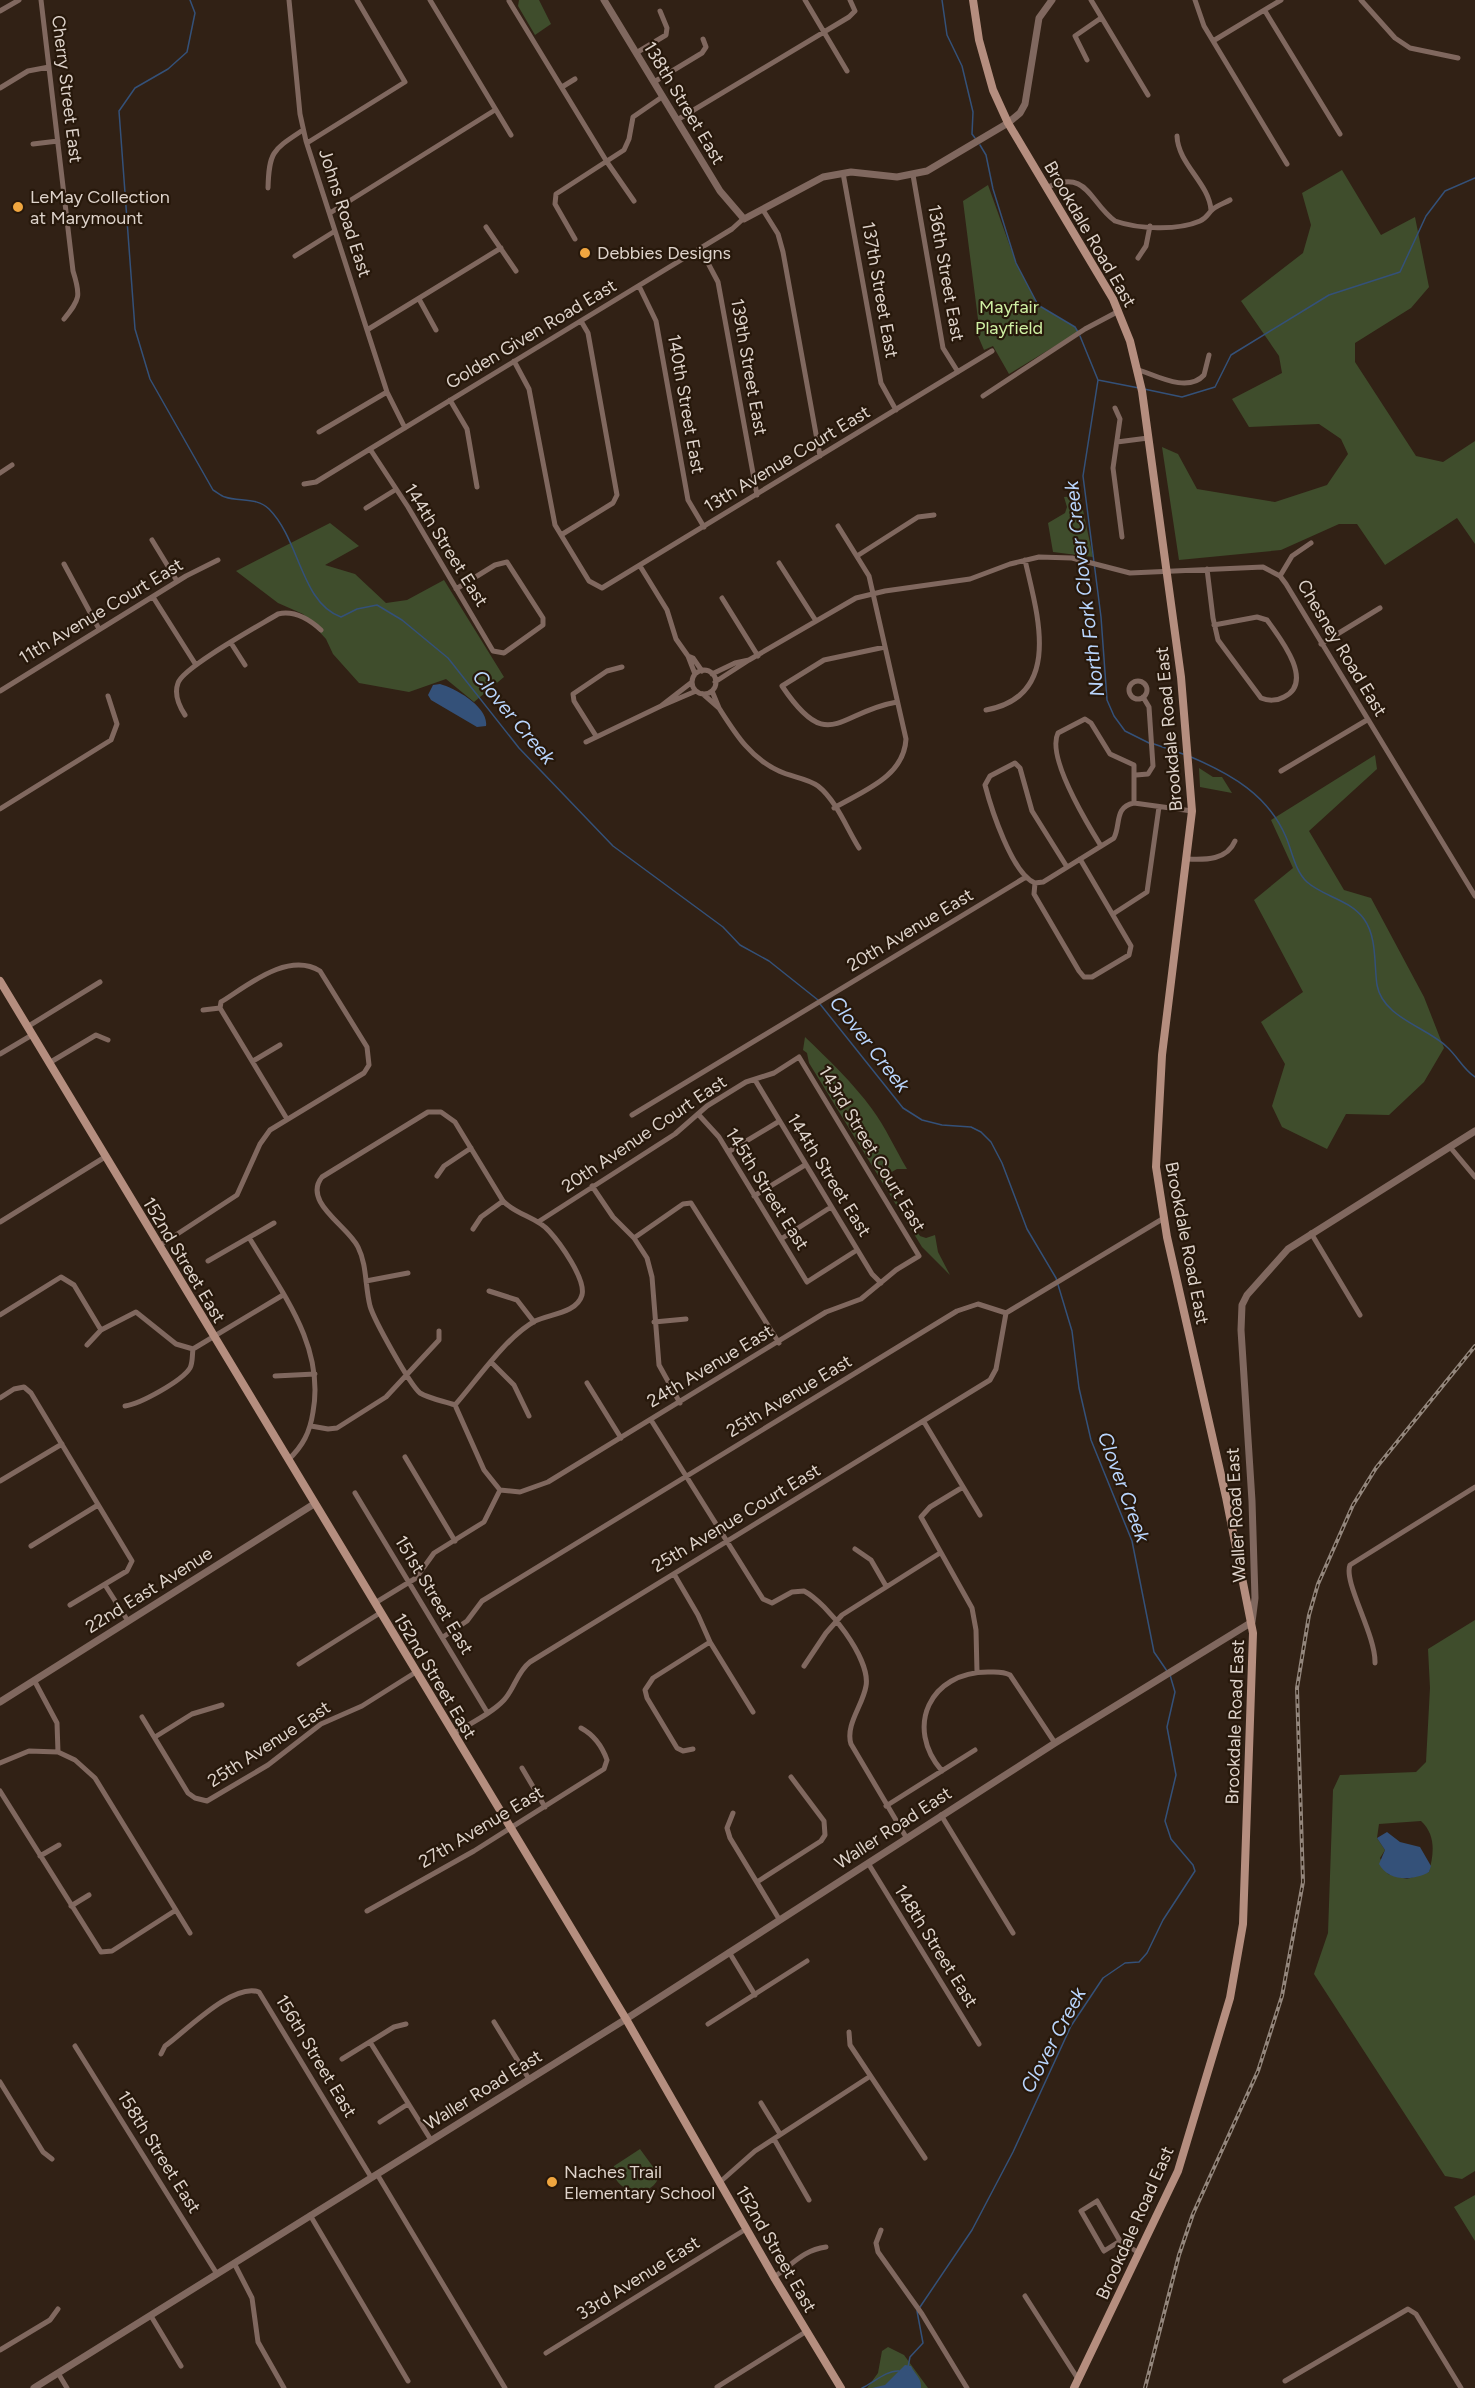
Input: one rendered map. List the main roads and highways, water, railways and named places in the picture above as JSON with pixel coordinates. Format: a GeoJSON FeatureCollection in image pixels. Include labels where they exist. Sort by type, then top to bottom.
{"type":"FeatureCollection","features":[{"type":"Feature","properties":{"kind":"main road","name":"Brookdale Road East"},"geometry":{"type":"LineString","coordinates":[[973,0],[978,36],[987,71],[1008,123],[1097,268],[1119,311],[1138,370],[1182,685],[1192,811],[1157,1104],[1156,1167],[1164,1218],[1252,1622],[1254,1665],[1243,1924],[1237,1965],[1217,2043],[1181,2162],[1074,2388]]}},
{"type":"Feature","properties":{"kind":"main road","name":"152nd Street East"},"geometry":{"type":"LineString","coordinates":[[0,981],[626,2019],[746,2229],[841,2388]]}},
{"type":"Feature","properties":{"kind":"water"},"geometry":{"type":"Polygon","coordinates":[[[440,684],[462,694],[477,705],[486,719],[486,726],[477,727],[431,700],[428,695],[433,685],[440,684]]]}},
{"type":"Feature","properties":{"kind":"water"},"geometry":{"type":"Polygon","coordinates":[[[1387,1832],[1400,1842],[1420,1847],[1431,1866],[1429,1872],[1416,1877],[1402,1878],[1383,1870],[1379,1864],[1385,1850],[1377,1838],[1387,1832]]]}},
{"type":"Feature","properties":{"kind":"water"},"geometry":{"type":"Polygon","coordinates":[[[905,2365],[911,2366],[919,2379],[921,2388],[872,2388],[885,2385],[905,2365]]]}},
{"type":"Feature","properties":{"kind":"waterway","name":"Clover Creek"},"geometry":{"type":"LineString","coordinates":[[190,0],[195,13],[187,52],[168,69],[135,88],[119,111],[135,329],[150,379],[213,490],[230,498],[259,503],[269,509],[288,537],[317,599],[328,610],[341,617],[357,609],[377,605],[402,620],[448,658],[519,748],[613,846],[723,927],[740,945],[769,961],[818,1000]]}},
{"type":"Feature","properties":{"kind":"waterway","name":"North Fork Clover Creek"},"geometry":{"type":"LineString","coordinates":[[942,0],[947,35],[962,66],[973,112],[972,134],[975,138]]}},
{"type":"Feature","properties":{"kind":"waterway","name":"North Fork Clover Creek"},"geometry":{"type":"LineString","coordinates":[[980,145],[986,155],[993,189],[1016,263],[1038,305],[1075,327],[1078,332]]}},
{"type":"Feature","properties":{"kind":"waterway"},"geometry":{"type":"LineString","coordinates":[[1144,389],[1182,397],[1215,387],[1231,355],[1329,295],[1400,272],[1426,216],[1445,191],[1475,178]]}},
{"type":"Feature","properties":{"kind":"waterway","name":"North Fork Clover Creek"},"geometry":{"type":"LineString","coordinates":[[1080,336],[1098,380],[1083,476],[1101,617],[1107,700],[1114,716],[1125,731],[1149,743]]}},
{"type":"Feature","properties":{"kind":"waterway"},"geometry":{"type":"LineString","coordinates":[[1098,380],[1139,388]]}},
{"type":"Feature","properties":{"kind":"waterway","name":"North Fork Clover Creek"},"geometry":{"type":"LineString","coordinates":[[1154,744],[1183,754]]}},
{"type":"Feature","properties":{"kind":"waterway","name":"North Fork Clover Creek"},"geometry":{"type":"LineString","coordinates":[[1191,757],[1234,779],[1259,798],[1269,809],[1286,837],[1297,867],[1307,882],[1344,902],[1364,919],[1373,942],[1377,985],[1388,1006],[1438,1040],[1475,1077]]}},
{"type":"Feature","properties":{"kind":"waterway","name":"Clover Creek"},"geometry":{"type":"LineString","coordinates":[[820,1004],[903,1108],[922,1120],[942,1125],[971,1127],[981,1132],[991,1142],[1002,1163],[1027,1229],[1056,1278],[1072,1331],[1079,1388],[1091,1440],[1132,1541],[1154,1652],[1167,1671]]}},
{"type":"Feature","properties":{"kind":"waterway","name":"Clover Creek"},"geometry":{"type":"LineString","coordinates":[[920,2307],[972,2230],[1013,2152],[1071,2026],[1103,1978],[1125,1963],[1139,1962],[1147,1953],[1163,1920],[1195,1871],[1193,1865],[1171,1839],[1165,1821],[1176,1775],[1167,1727],[1175,1692],[1170,1675]]}},
{"type":"Feature","properties":{"kind":"waterway"},"geometry":{"type":"LineString","coordinates":[[908,2367],[910,2357],[923,2343],[917,2311]]}},
{"type":"Feature","properties":{"kind":"waterway"},"geometry":{"type":"LineString","coordinates":[[862,2388],[885,2375],[899,2371]]}},
{"type":"Feature","properties":{"kind":"railway"},"geometry":{"type":"LineString","coordinates":[[1145,2388],[1179,2255],[1193,2214],[1258,2071],[1282,1996],[1303,1882],[1297,1688],[1309,1615],[1318,1584],[1353,1505],[1376,1468],[1475,1346]]}},
{"type":"Feature","properties":{"kind":"place","name":"LeMay Collection at Marymount"},"geometry":{"type":"Point","coordinates":[18,207]}},
{"type":"Feature","properties":{"kind":"place","name":"Debbies Designs"},"geometry":{"type":"Point","coordinates":[585,253]}},
{"type":"Feature","properties":{"kind":"place","name":"Naches Trail Elementary School"},"geometry":{"type":"Point","coordinates":[552,2182]}},
{"type":"Feature","properties":{"kind":"park label","name":"Mayfair Playfield"},"geometry":{"type":"Point","coordinates":[1009,317]}}]}
